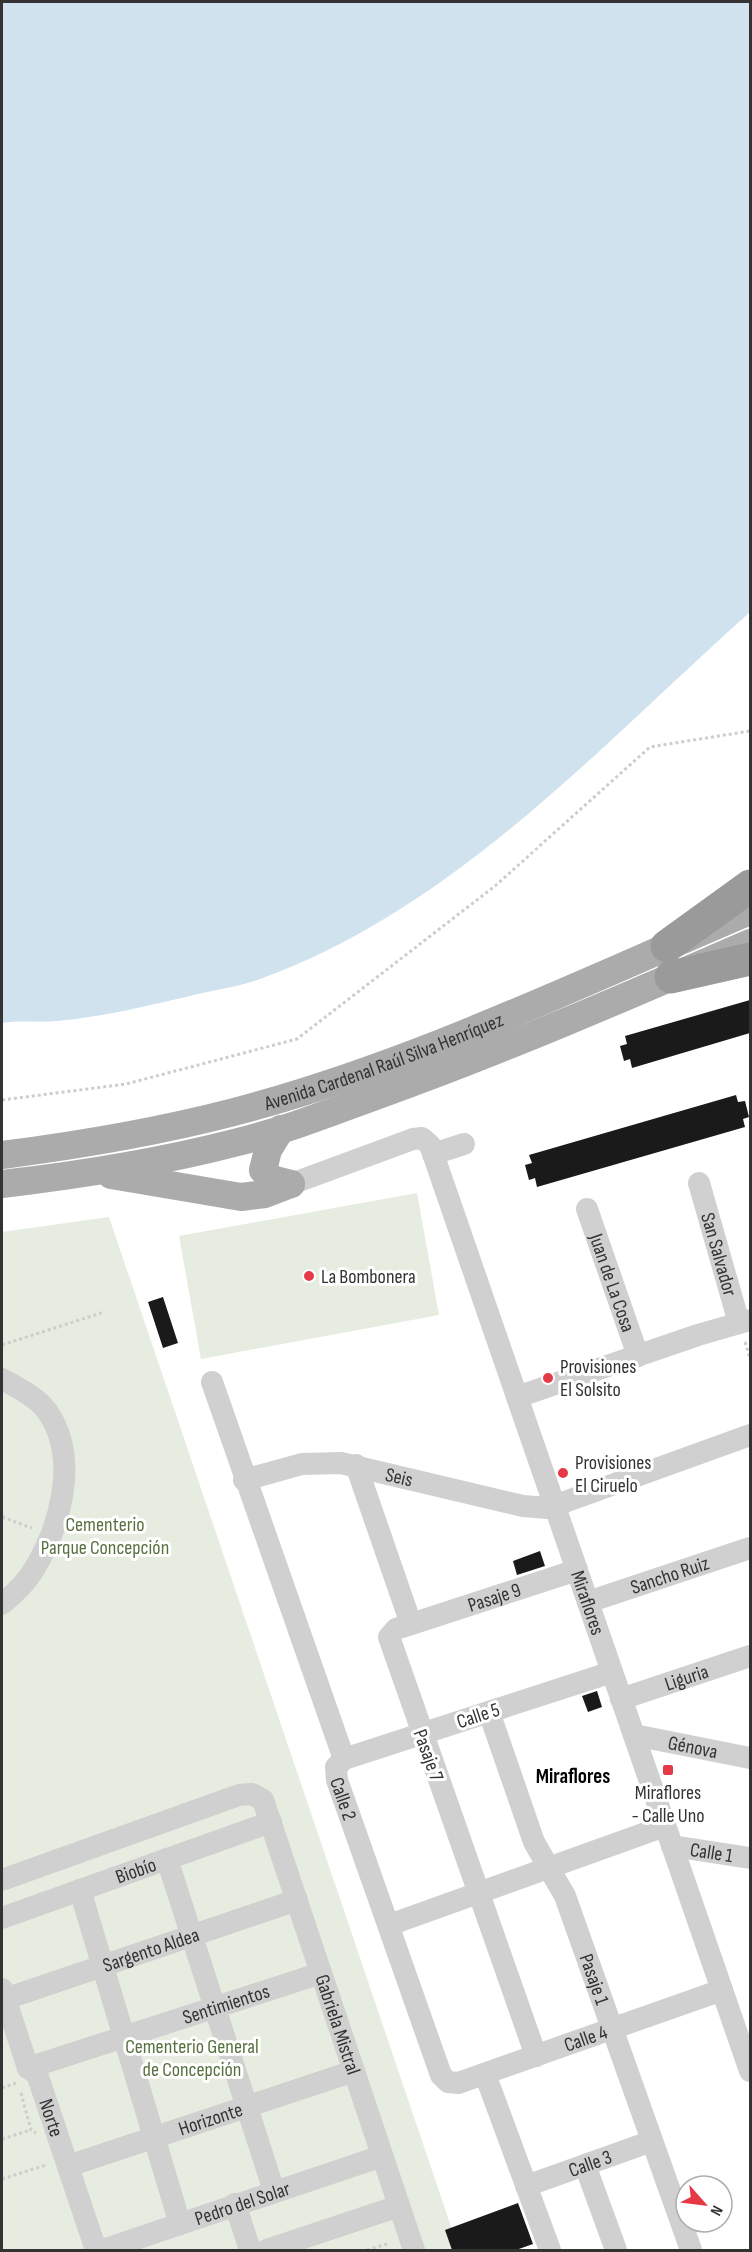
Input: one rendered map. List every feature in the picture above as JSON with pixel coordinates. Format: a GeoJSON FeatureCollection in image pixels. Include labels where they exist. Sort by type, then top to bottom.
{"type":"FeatureCollection","features":[{"type":"Feature","properties":{"kind":"highway"},"geometry":{"type":"LineString","coordinates":[[669,962],[750,886]]}},
{"type":"Feature","properties":{"kind":"highway"},"geometry":{"type":"LineString","coordinates":[[669,962],[750,959]]}},
{"type":"Feature","properties":{"kind":"main road","name":"Avenida Cardenal Raúl Silva Henríquez"},"geometry":{"type":"LineString","coordinates":[[2,1184],[88,1171],[239,1142],[468,1062],[669,962],[750,911]]}},
{"type":"Feature","properties":{"kind":"main road","name":"Avenida Cardenal Raúl Silva Henríquez"},"geometry":{"type":"LineString","coordinates":[[2,1155],[152,1131],[297,1093],[669,962],[750,943]]}},
{"type":"Feature","properties":{"kind":"main road"},"geometry":{"type":"LineString","coordinates":[[281,1129],[268,1150],[263,1170],[272,1179],[291,1184]]}},
{"type":"Feature","properties":{"kind":"main road"},"geometry":{"type":"LineString","coordinates":[[88,1171],[241,1197],[265,1194],[291,1184]]}},
{"type":"Feature","properties":{"kind":"street"},"geometry":{"type":"LineString","coordinates":[[291,1184],[413,1138],[428,1146],[464,1144]]}},
{"type":"Feature","properties":{"kind":"street","name":"Miraflores"},"geometry":{"type":"LineString","coordinates":[[428,1146],[750,2071]]}},
{"type":"Feature","properties":{"kind":"street","name":"San Salvador"},"geometry":{"type":"LineString","coordinates":[[699,1183],[745,1322]]}},
{"type":"Feature","properties":{"kind":"street","name":"Juan de La Cosa"},"geometry":{"type":"LineString","coordinates":[[587,1209],[638,1356]]}},
{"type":"Feature","properties":{"kind":"street"},"geometry":{"type":"LineString","coordinates":[[517,1397],[745,1322]]}},
{"type":"Feature","properties":{"kind":"street"},"geometry":{"type":"LineString","coordinates":[[2,1379],[28,1394],[49,1413],[59,1434],[64,1458],[60,1505],[50,1535],[33,1573],[2,1604]]}},
{"type":"Feature","properties":{"kind":"street","name":"Calle 2"},"geometry":{"type":"LineString","coordinates":[[212,1382],[244,1480],[344,1759],[336,1767],[336,1776],[441,2075],[448,2082]]}},
{"type":"Feature","properties":{"kind":"street"},"geometry":{"type":"LineString","coordinates":[[555,1507],[750,1436]]}},
{"type":"Feature","properties":{"kind":"street","name":"Seis"},"geometry":{"type":"LineString","coordinates":[[244,1480],[309,1463],[356,1465],[523,1506],[555,1507]]}},
{"type":"Feature","properties":{"kind":"street"},"geometry":{"type":"LineString","coordinates":[[356,1465],[411,1624]]}},
{"type":"Feature","properties":{"kind":"street","name":"Sancho Ruiz"},"geometry":{"type":"LineString","coordinates":[[588,1602],[750,1548]]}},
{"type":"Feature","properties":{"kind":"street","name":"Pasaje 9"},"geometry":{"type":"LineString","coordinates":[[411,1624],[577,1570]]}},
{"type":"Feature","properties":{"kind":"street","name":"Pasaje 7"},"geometry":{"type":"LineString","coordinates":[[411,1624],[393,1630],[389,1641],[536,2056]]}},
{"type":"Feature","properties":{"kind":"street","name":"Liguria"},"geometry":{"type":"LineString","coordinates":[[621,1699],[750,1656]]}},
{"type":"Feature","properties":{"kind":"street","name":"Calle 5"},"geometry":{"type":"LineString","coordinates":[[344,1759],[612,1672]]}},
{"type":"Feature","properties":{"kind":"street","name":"Pasaje 1"},"geometry":{"type":"LineString","coordinates":[[489,1712],[534,1842],[565,1896],[691,2250]]}},
{"type":"Feature","properties":{"kind":"street","name":"Génova"},"geometry":{"type":"LineString","coordinates":[[634,1735],[750,1758]]}},
{"type":"Feature","properties":{"kind":"street","name":"Biobío"},"geometry":{"type":"LineString","coordinates":[[2,1880],[239,1795],[252,1794],[263,1800]]}},
{"type":"Feature","properties":{"kind":"street","name":"Gabriela Mistral"},"geometry":{"type":"LineString","coordinates":[[263,1800],[411,2243]]}},
{"type":"Feature","properties":{"kind":"street","name":"Biobío"},"geometry":{"type":"LineString","coordinates":[[2,1918],[271,1822]]}},
{"type":"Feature","properties":{"kind":"street"},"geometry":{"type":"LineString","coordinates":[[389,1925],[549,1869],[669,1836]]}},
{"type":"Feature","properties":{"kind":"street","name":"Calle 1"},"geometry":{"type":"LineString","coordinates":[[669,1836],[750,1858]]}},
{"type":"Feature","properties":{"kind":"street"},"geometry":{"type":"LineString","coordinates":[[167,1859],[274,2191]]}},
{"type":"Feature","properties":{"kind":"street"},"geometry":{"type":"LineString","coordinates":[[80,1890],[180,2224]]}},
{"type":"Feature","properties":{"kind":"street","name":"Sargento Aldea"},"geometry":{"type":"LineString","coordinates":[[3,1994],[102,1967],[297,1900]]}},
{"type":"Feature","properties":{"kind":"street","name":"Sentimientos"},"geometry":{"type":"LineString","coordinates":[[28,2068],[321,1972]]}},
{"type":"Feature","properties":{"kind":"street","name":"Calle 4"},"geometry":{"type":"LineString","coordinates":[[448,2082],[458,2083],[722,1990]]}},
{"type":"Feature","properties":{"kind":"street","name":"Norte"},"geometry":{"type":"LineString","coordinates":[[3,1994],[28,2068],[37,2074],[96,2250]]}},
{"type":"Feature","properties":{"kind":"street","name":"Horizonte"},"geometry":{"type":"LineString","coordinates":[[67,2162],[155,2137],[354,2071]]}},
{"type":"Feature","properties":{"kind":"street"},"geometry":{"type":"LineString","coordinates":[[485,2073],[550,2250]]}},
{"type":"Feature","properties":{"kind":"street","name":"Calle 3"},"geometry":{"type":"LineString","coordinates":[[526,2186],[652,2141]]}},
{"type":"Feature","properties":{"kind":"street","name":"Pedro del Solar"},"geometry":{"type":"LineString","coordinates":[[103,2250],[382,2156]]}},
{"type":"Feature","properties":{"kind":"street"},"geometry":{"type":"LineString","coordinates":[[585,2165],[616,2250]]}},
{"type":"Feature","properties":{"kind":"street"},"geometry":{"type":"LineString","coordinates":[[235,2205],[250,2250]]}},
{"type":"Feature","properties":{"kind":"street"},"geometry":{"type":"LineString","coordinates":[[267,2250],[399,2206]]}},
{"type":"Feature","properties":{"kind":"path"},"geometry":{"type":"LineString","coordinates":[[2,1100],[126,1084],[297,1039],[495,886],[650,747],[750,731]]}},
{"type":"Feature","properties":{"kind":"path"},"geometry":{"type":"LineString","coordinates":[[2,1345],[104,1311]]}},
{"type":"Feature","properties":{"kind":"path"},"geometry":{"type":"LineString","coordinates":[[2,1517],[105,1553],[127,1555],[170,1548]]}},
{"type":"Feature","properties":{"kind":"path"},"geometry":{"type":"LineString","coordinates":[[2,2139],[31,2130]]}},
{"type":"Feature","properties":{"kind":"path"},"geometry":{"type":"LineString","coordinates":[[2,2179],[67,2162]]}},
{"type":"Feature","properties":{"kind":"path"},"geometry":{"type":"LineString","coordinates":[[368,2250],[411,2243]]}},
{"type":"Feature","properties":{"kind":"green space","name":"La Bombonera"},"geometry":{"type":"Polygon","coordinates":[[[417,1193],[439,1315],[201,1359],[179,1236],[417,1193]]]}},
{"type":"Feature","properties":{"kind":"green space","name":"Cementerio General de Concepción"},"geometry":{"type":"Polygon","coordinates":[[[109,1217],[459,2250],[2,2250],[2,1232],[109,1217]]]}},
{"type":"Feature","properties":{"kind":"water"},"geometry":{"type":"Polygon","coordinates":[[[2,2],[750,2],[750,612],[522,820],[461,867],[397,911],[331,949],[260,979],[238,986],[127,1010],[49,1022],[2,1023],[2,2]]]}},
{"type":"Feature","properties":{"kind":"building"},"geometry":{"type":"Polygon","coordinates":[[[750,1000],[750,1033],[632,1068],[630,1059],[624,1061],[620,1046],[627,1044],[625,1036],[750,1000]]]}},
{"type":"Feature","properties":{"kind":"building"},"geometry":{"type":"Polygon","coordinates":[[[736,1095],[738,1102],[745,1101],[749,1117],[743,1119],[745,1127],[537,1187],[535,1178],[529,1180],[525,1165],[532,1163],[529,1155],[736,1095]]]}},
{"type":"Feature","properties":{"kind":"building"},"geometry":{"type":"Polygon","coordinates":[[[163,1297],[178,1343],[163,1348],[148,1302],[163,1297]]]}},
{"type":"Feature","properties":{"kind":"building"},"geometry":{"type":"Polygon","coordinates":[[[540,1551],[545,1566],[517,1575],[513,1561],[540,1551]]]}},
{"type":"Feature","properties":{"kind":"building"},"geometry":{"type":"Polygon","coordinates":[[[597,1691],[602,1707],[588,1712],[582,1696],[597,1691]]]}},
{"type":"Feature","properties":{"kind":"building"},"geometry":{"type":"Polygon","coordinates":[[[518,2203],[533,2244],[516,2250],[452,2250],[445,2230],[518,2203]]]}},
{"type":"Feature","properties":{"kind":"place","name":"La Bombonera"},"geometry":{"type":"Point","coordinates":[309,1276]}},
{"type":"Feature","properties":{"kind":"place","name":"Provisiones El Solsito"},"geometry":{"type":"Point","coordinates":[548,1378]}},
{"type":"Feature","properties":{"kind":"place","name":"Provisiones El Ciruelo"},"geometry":{"type":"Point","coordinates":[563,1473]}},
{"type":"Feature","properties":{"kind":"place","name":"Miraflores - Calle Uno"},"geometry":{"type":"Point","coordinates":[668,1770]}},
{"type":"Feature","properties":{"kind":"district","name":"Miraflores"},"geometry":{"type":"Point","coordinates":[573,1776]}},
{"type":"Feature","properties":{"kind":"park label","name":"Cementerio Parque Concepción"},"geometry":{"type":"Point","coordinates":[105,1536]}}]}
